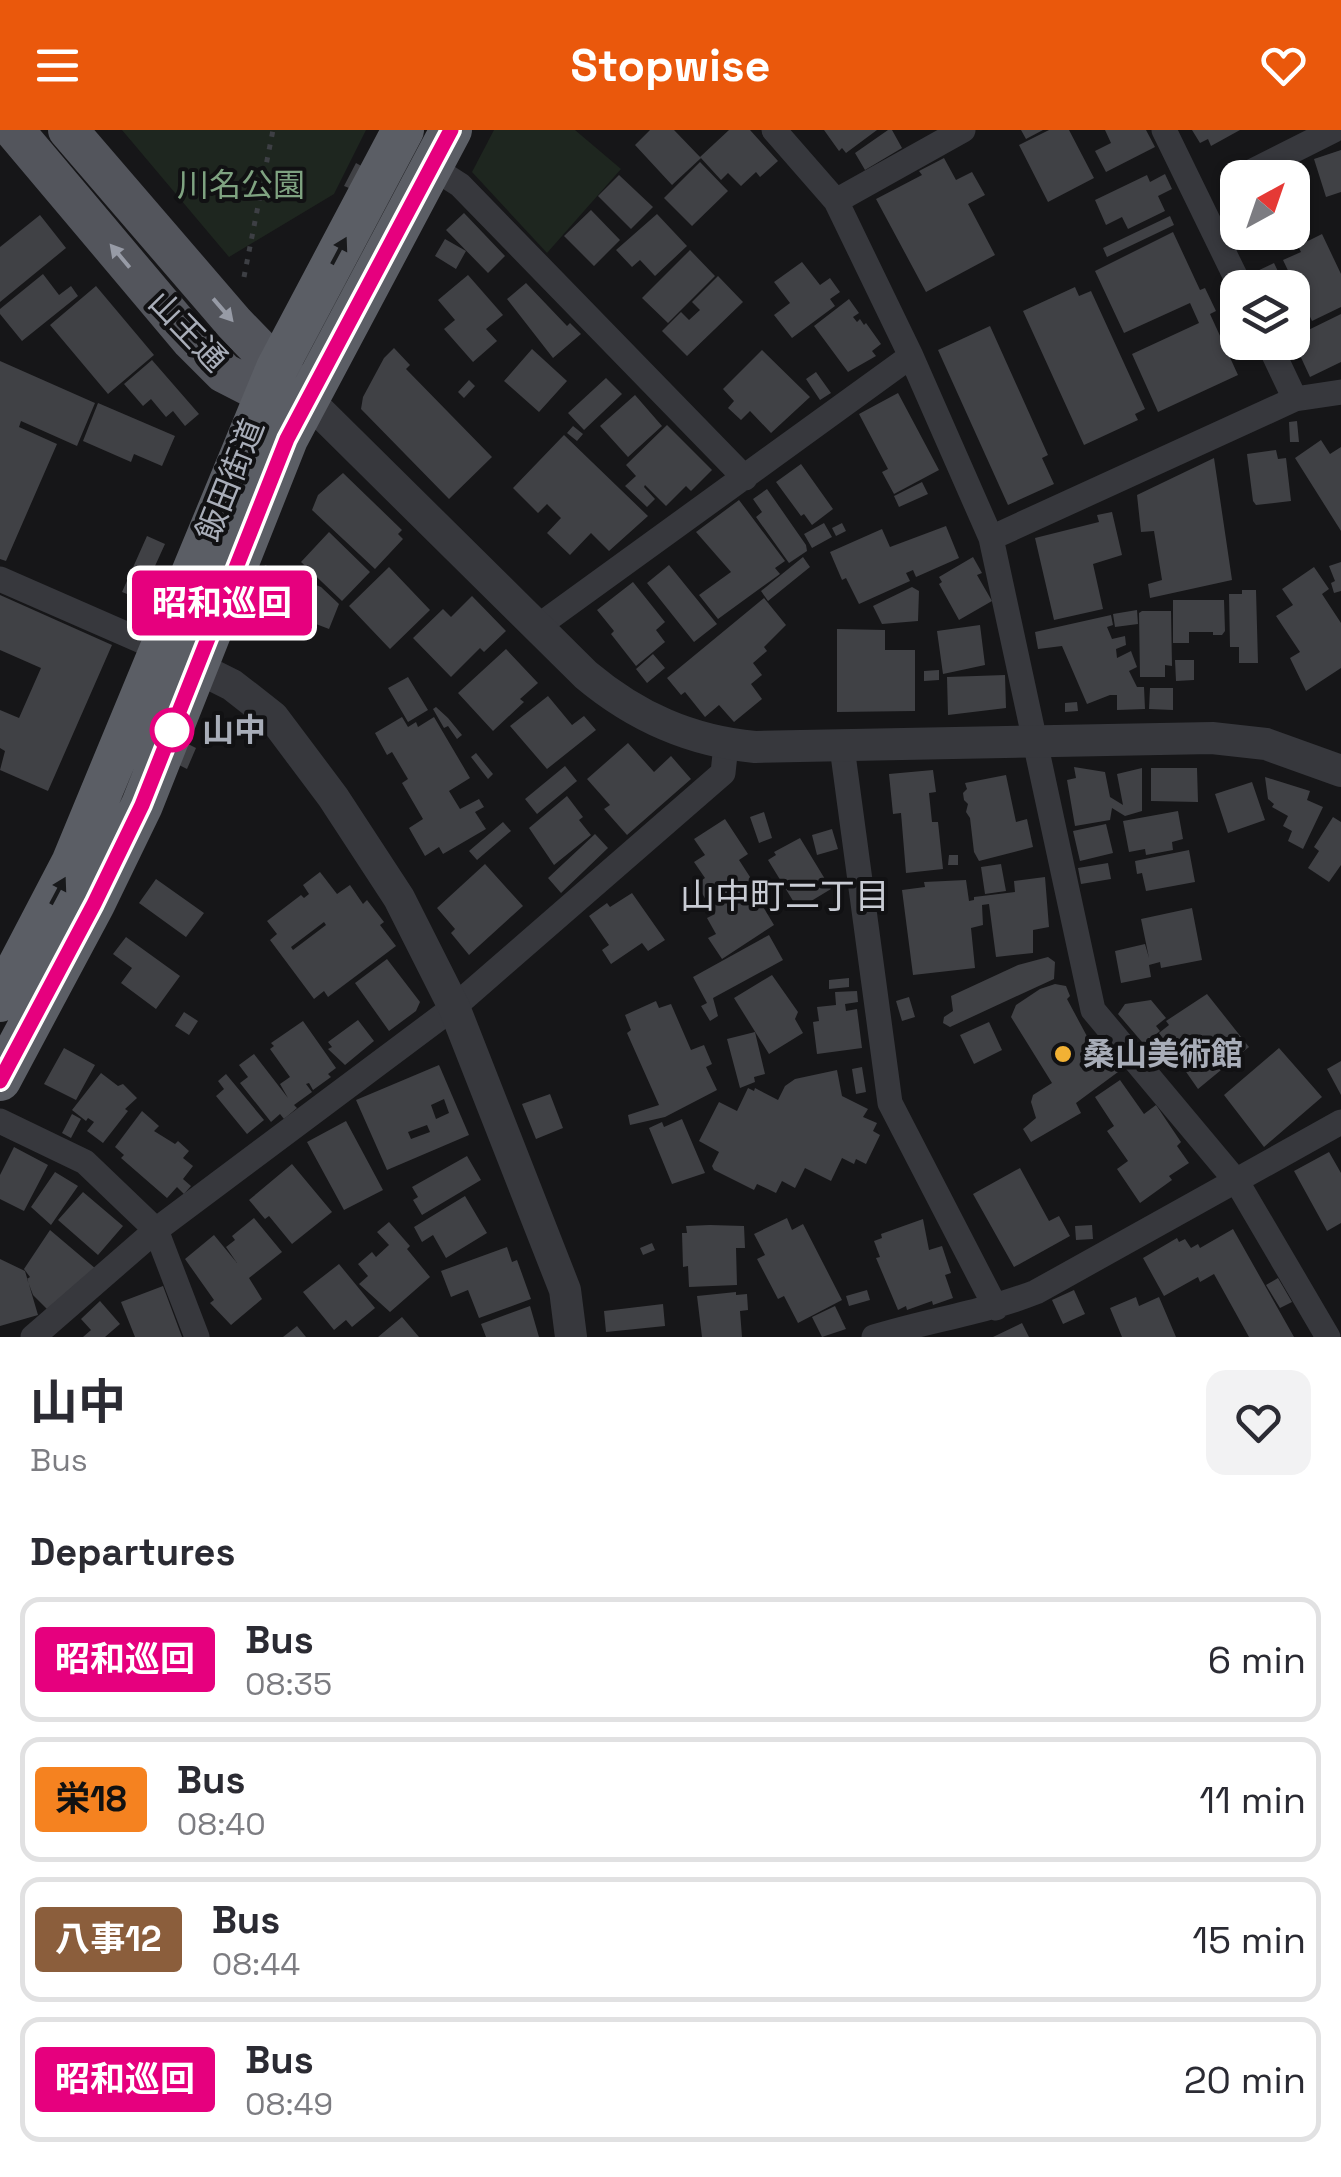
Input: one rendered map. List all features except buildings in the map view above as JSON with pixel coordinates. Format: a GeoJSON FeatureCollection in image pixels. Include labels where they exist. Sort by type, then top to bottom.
{"type":"FeatureCollection","features":[{"type":"Feature","properties":{"kind":"highway","name":"飯田街道"},"geometry":{"type":"LineString","coordinates":[[0,1080],[134,822],[178,658],[271,380],[402,130]]}},
{"type":"Feature","properties":{"kind":"highway","name":"飯田街道"},"geometry":{"type":"LineString","coordinates":[[4,983],[72,863],[308,400],[442,148]]}},
{"type":"Feature","properties":{"kind":"main road","name":"山王通"},"geometry":{"type":"LineString","coordinates":[[14,130],[224,374],[271,380],[308,400]]}},
{"type":"Feature","properties":{"kind":"main road","name":"山王通"},"geometry":{"type":"LineString","coordinates":[[68,130],[235,324],[271,380]]}},
{"type":"Feature","properties":{"kind":"street"},"geometry":{"type":"LineString","coordinates":[[774,130],[836,201],[911,356],[991,538],[1092,1010],[1237,1182],[1328,1337]]}},
{"type":"Feature","properties":{"kind":"street"},"geometry":{"type":"LineString","coordinates":[[836,201],[963,130]]}},
{"type":"Feature","properties":{"kind":"street"},"geometry":{"type":"LineString","coordinates":[[1164,130],[1232,270]]}},
{"type":"Feature","properties":{"kind":"street"},"geometry":{"type":"LineString","coordinates":[[1274,160],[1334,130]]}},
{"type":"Feature","properties":{"kind":"street"},"geometry":{"type":"LineString","coordinates":[[442,148],[460,185],[745,478]]}},
{"type":"Feature","properties":{"kind":"street"},"geometry":{"type":"LineString","coordinates":[[1197,198],[1220,187]]}},
{"type":"Feature","properties":{"kind":"street"},"geometry":{"type":"LineString","coordinates":[[536,627],[911,356]]}},
{"type":"Feature","properties":{"kind":"street"},"geometry":{"type":"LineString","coordinates":[[1277,360],[1295,399]]}},
{"type":"Feature","properties":{"kind":"street"},"geometry":{"type":"LineString","coordinates":[[991,538],[1295,399],[1341,392]]}},
{"type":"Feature","properties":{"kind":"street"},"geometry":{"type":"LineString","coordinates":[[308,400],[586,675],[640,715],[682,732],[726,745],[842,747],[1212,738],[1266,744],[1341,771]]}},
{"type":"Feature","properties":{"kind":"street"},"geometry":{"type":"LineString","coordinates":[[0,579],[232,685],[273,717],[306,758],[399,898],[454,1006],[565,1290],[572,1337]]}},
{"type":"Feature","properties":{"kind":"street"},"geometry":{"type":"LineString","coordinates":[[33,1337],[156,1230],[454,1006],[723,773],[726,745]]}},
{"type":"Feature","properties":{"kind":"street"},"geometry":{"type":"LineString","coordinates":[[842,747],[890,1103],[996,1308]]}},
{"type":"Feature","properties":{"kind":"street"},"geometry":{"type":"LineString","coordinates":[[0,1121],[85,1162],[156,1230],[197,1337]]}},
{"type":"Feature","properties":{"kind":"street"},"geometry":{"type":"LineString","coordinates":[[874,1337],[918,1323],[996,1308],[1036,1292],[1341,1122]]}},
{"type":"Feature","properties":{"kind":"path"},"geometry":{"type":"LineString","coordinates":[[244,277],[273,130]]}},
{"type":"Feature","properties":{"kind":"green space","name":"川名公園"},"geometry":{"type":"Polygon","coordinates":[[[122,130],[366,130],[334,194],[229,257],[122,130]]]}},
{"type":"Feature","properties":{"kind":"green space"},"geometry":{"type":"Polygon","coordinates":[[[494,130],[575,130],[621,169],[547,253],[472,172],[494,130]]]}},
{"type":"Feature","properties":{"kind":"bus line","name":"昭和巡回"},"geometry":{"type":"LineString","coordinates":[[0,1081],[142,805],[287,439],[451,130]]}},
{"type":"Feature","properties":{"kind":"place","name":"山中"},"geometry":{"type":"Point","coordinates":[172,730]}},
{"type":"Feature","properties":{"kind":"place","name":"桑山美術館"},"geometry":{"type":"Point","coordinates":[1063,1054]}},
{"type":"Feature","properties":{"kind":"district","name":"山中町二丁目"},"geometry":{"type":"Point","coordinates":[785,896]}}]}
